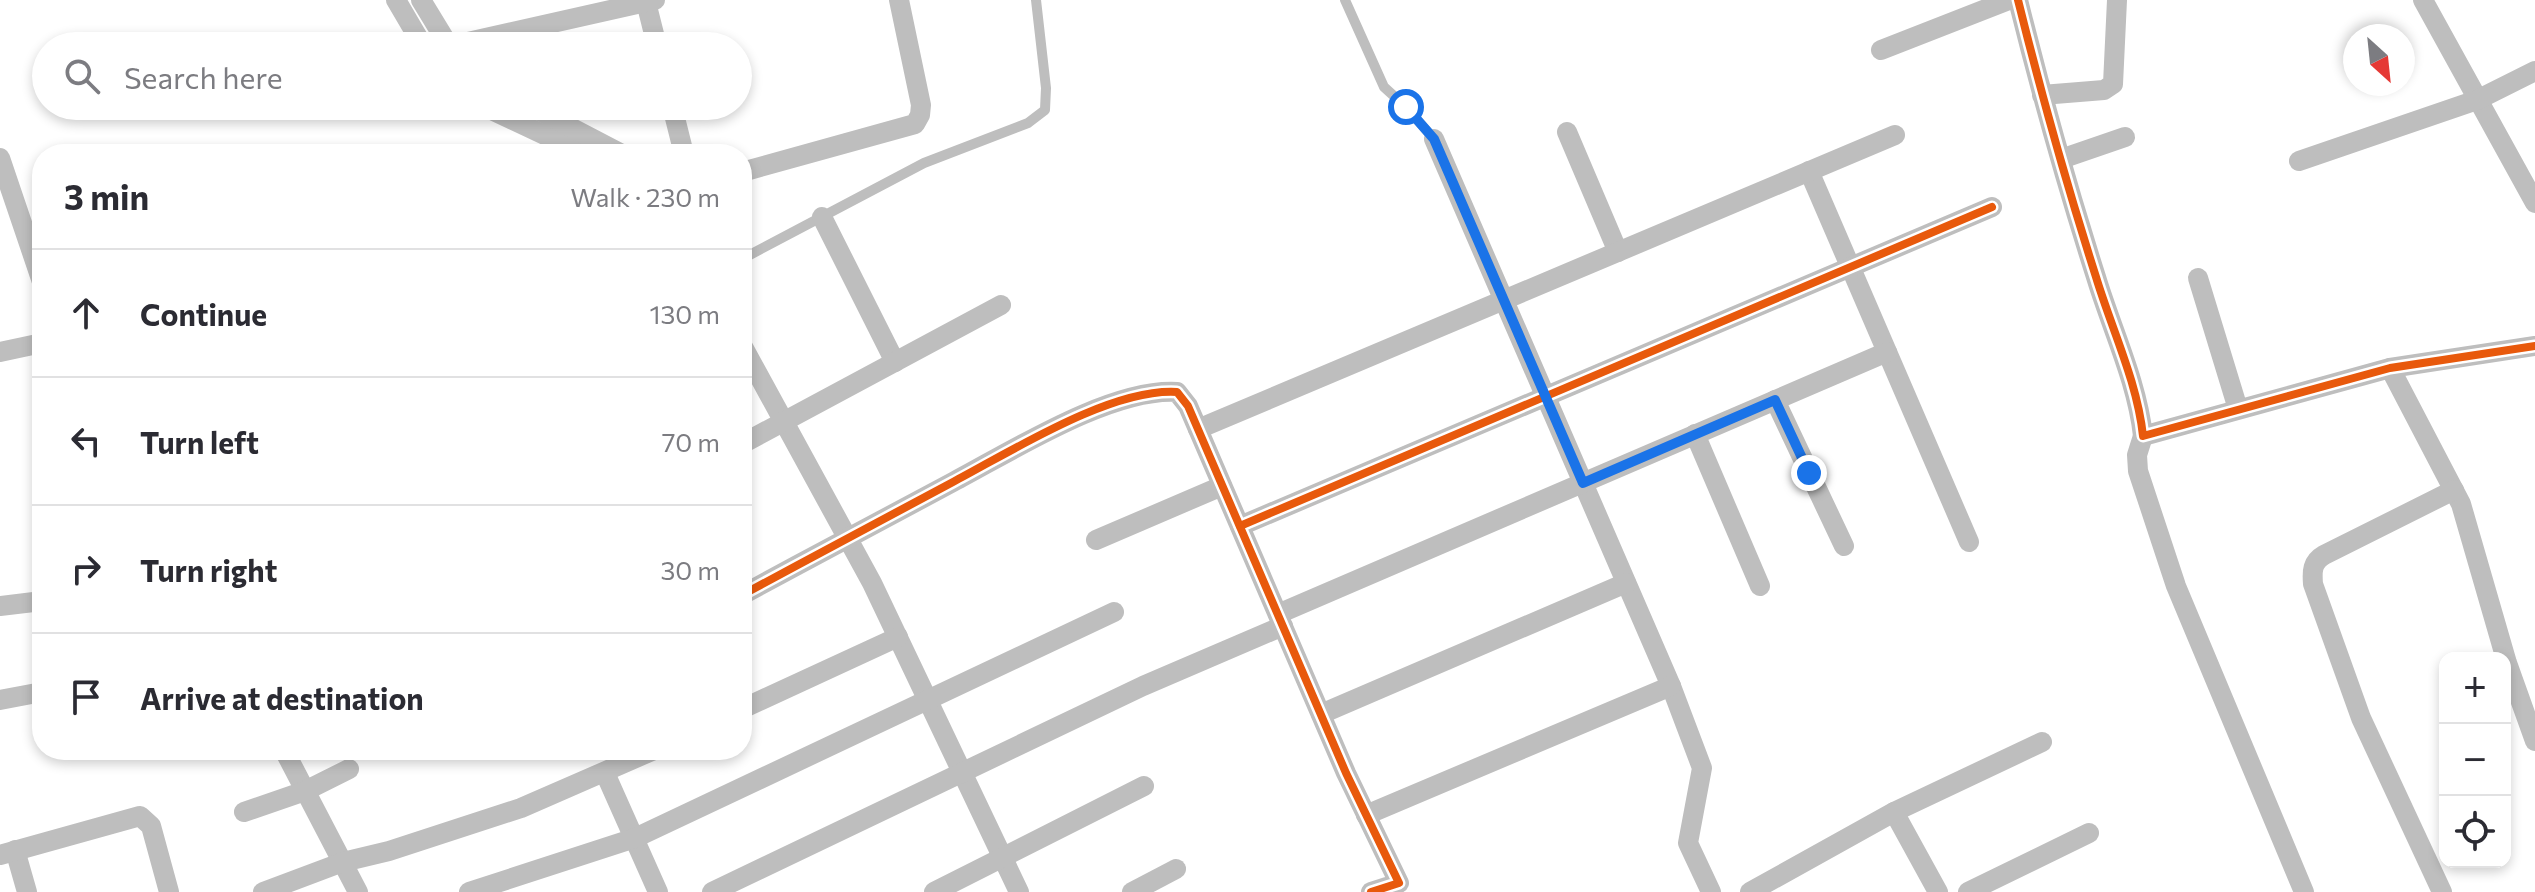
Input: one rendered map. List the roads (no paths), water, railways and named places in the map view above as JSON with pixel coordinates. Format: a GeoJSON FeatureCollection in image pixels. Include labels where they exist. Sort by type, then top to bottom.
{"type":"FeatureCollection","features":[{"type":"Feature","properties":{"kind":"street"},"geometry":{"type":"LineString","coordinates":[[396,0],[415,32]]}},
{"type":"Feature","properties":{"kind":"street"},"geometry":{"type":"LineString","coordinates":[[421,0],[441,32]]}},
{"type":"Feature","properties":{"kind":"street"},"geometry":{"type":"LineString","coordinates":[[752,169],[915,124],[921,105],[899,0]]}},
{"type":"Feature","properties":{"kind":"street"},"geometry":{"type":"LineString","coordinates":[[1881,50],[2009,0]]}},
{"type":"Feature","properties":{"kind":"street"},"geometry":{"type":"LineString","coordinates":[[2018,0],[2042,95],[2099,286],[2140,406],[2143,436],[2137,455],[2138,471],[2176,586],[2304,892]]}},
{"type":"Feature","properties":{"kind":"street"},"geometry":{"type":"LineString","coordinates":[[2042,95],[2104,90],[2113,84],[2117,0]]}},
{"type":"Feature","properties":{"kind":"street"},"geometry":{"type":"LineString","coordinates":[[2423,0],[2477,100],[2528,176],[2535,203]]}},
{"type":"Feature","properties":{"kind":"street"},"geometry":{"type":"LineString","coordinates":[[512,32],[650,1],[655,32]]}},
{"type":"Feature","properties":{"kind":"street"},"geometry":{"type":"LineString","coordinates":[[2299,161],[2477,100],[2535,71]]}},
{"type":"Feature","properties":{"kind":"street"},"geometry":{"type":"LineString","coordinates":[[513,120],[564,144]]}},
{"type":"Feature","properties":{"kind":"street"},"geometry":{"type":"LineString","coordinates":[[557,120],[603,144]]}},
{"type":"Feature","properties":{"kind":"street"},"geometry":{"type":"LineString","coordinates":[[676,120],[682,144]]}},
{"type":"Feature","properties":{"kind":"street"},"geometry":{"type":"LineString","coordinates":[[1567,132],[1618,252]]}},
{"type":"Feature","properties":{"kind":"street"},"geometry":{"type":"LineString","coordinates":[[1198,429],[1895,135]]}},
{"type":"Feature","properties":{"kind":"street"},"geometry":{"type":"LineString","coordinates":[[2061,159],[2125,137]]}},
{"type":"Feature","properties":{"kind":"street"},"geometry":{"type":"LineString","coordinates":[[1434,139],[1671,686],[1702,768],[1688,843],[1711,892]]}},
{"type":"Feature","properties":{"kind":"street"},"geometry":{"type":"LineString","coordinates":[[0,158],[10,217],[32,262]]}},
{"type":"Feature","properties":{"kind":"street"},"geometry":{"type":"LineString","coordinates":[[1809,171],[1969,542]]}},
{"type":"Feature","properties":{"kind":"street"},"geometry":{"type":"LineString","coordinates":[[1240,526],[1992,207]]}},
{"type":"Feature","properties":{"kind":"street"},"geometry":{"type":"LineString","coordinates":[[822,217],[895,362]]}},
{"type":"Feature","properties":{"kind":"street"},"geometry":{"type":"LineString","coordinates":[[2198,278],[2238,409]]}},
{"type":"Feature","properties":{"kind":"street"},"geometry":{"type":"LineString","coordinates":[[752,439],[1001,305]]}},
{"type":"Feature","properties":{"kind":"street"},"geometry":{"type":"LineString","coordinates":[[0,352],[32,345]]}},
{"type":"Feature","properties":{"kind":"street"},"geometry":{"type":"LineString","coordinates":[[2143,436],[2390,368],[2535,346]]}},
{"type":"Feature","properties":{"kind":"street"},"geometry":{"type":"LineString","coordinates":[[712,892],[1280,620],[1583,483],[1887,352]]}},
{"type":"Feature","properties":{"kind":"street"},"geometry":{"type":"LineString","coordinates":[[752,363],[898,637],[1019,892]]}},
{"type":"Feature","properties":{"kind":"street"},"geometry":{"type":"LineString","coordinates":[[2390,368],[2461,504],[2507,663],[2534,736]]}},
{"type":"Feature","properties":{"kind":"street"},"geometry":{"type":"LineString","coordinates":[[752,590],[1056,427],[1130,397],[1161,391],[1177,392],[1188,406],[1321,714],[1399,883],[1371,892]]}},
{"type":"Feature","properties":{"kind":"street"},"geometry":{"type":"LineString","coordinates":[[1775,400],[1844,546]]}},
{"type":"Feature","properties":{"kind":"street"},"geometry":{"type":"LineString","coordinates":[[1695,434],[1760,586]]}},
{"type":"Feature","properties":{"kind":"street"},"geometry":{"type":"LineString","coordinates":[[1096,540],[1222,486]]}},
{"type":"Feature","properties":{"kind":"street"},"geometry":{"type":"LineString","coordinates":[[2442,892],[2361,718],[2313,584],[2312,571],[2316,560],[2324,555],[2454,490]]}},
{"type":"Feature","properties":{"kind":"street"},"geometry":{"type":"LineString","coordinates":[[1321,714],[1626,583]]}},
{"type":"Feature","properties":{"kind":"street"},"geometry":{"type":"LineString","coordinates":[[0,606],[32,602]]}},
{"type":"Feature","properties":{"kind":"street"},"geometry":{"type":"LineString","coordinates":[[469,892],[635,838],[1114,612]]}},
{"type":"Feature","properties":{"kind":"street"},"geometry":{"type":"LineString","coordinates":[[752,704],[898,637]]}},
{"type":"Feature","properties":{"kind":"street"},"geometry":{"type":"LineString","coordinates":[[1366,815],[1671,686]]}},
{"type":"Feature","properties":{"kind":"street"},"geometry":{"type":"LineString","coordinates":[[0,700],[32,694]]}},
{"type":"Feature","properties":{"kind":"street"},"geometry":{"type":"LineString","coordinates":[[1750,892],[1894,812],[2042,742]]}},
{"type":"Feature","properties":{"kind":"street"},"geometry":{"type":"LineString","coordinates":[[289,760],[358,892]]}},
{"type":"Feature","properties":{"kind":"street"},"geometry":{"type":"LineString","coordinates":[[263,892],[343,862],[389,851],[521,808],[633,760]]}},
{"type":"Feature","properties":{"kind":"street"},"geometry":{"type":"LineString","coordinates":[[244,812],[305,791],[349,769]]}},
{"type":"Feature","properties":{"kind":"street"},"geometry":{"type":"LineString","coordinates":[[605,773],[658,892]]}},
{"type":"Feature","properties":{"kind":"street"},"geometry":{"type":"LineString","coordinates":[[934,892],[1144,786]]}},
{"type":"Feature","properties":{"kind":"street"},"geometry":{"type":"LineString","coordinates":[[1894,812],[1938,892]]}},
{"type":"Feature","properties":{"kind":"street"},"geometry":{"type":"LineString","coordinates":[[27,892],[8,852],[140,816],[151,826],[169,892]]}},
{"type":"Feature","properties":{"kind":"street"},"geometry":{"type":"LineString","coordinates":[[1968,892],[2089,833]]}},
{"type":"Feature","properties":{"kind":"street"},"geometry":{"type":"LineString","coordinates":[[1132,892],[1176,869]]}},
{"type":"Feature","properties":{"kind":"lane"},"geometry":{"type":"LineString","coordinates":[[752,254],[924,163],[1028,123],[1045,110],[1046,88],[1036,0]]}},
{"type":"Feature","properties":{"kind":"lane"},"geometry":{"type":"LineString","coordinates":[[1345,0],[1384,87],[1434,139]]}}]}
